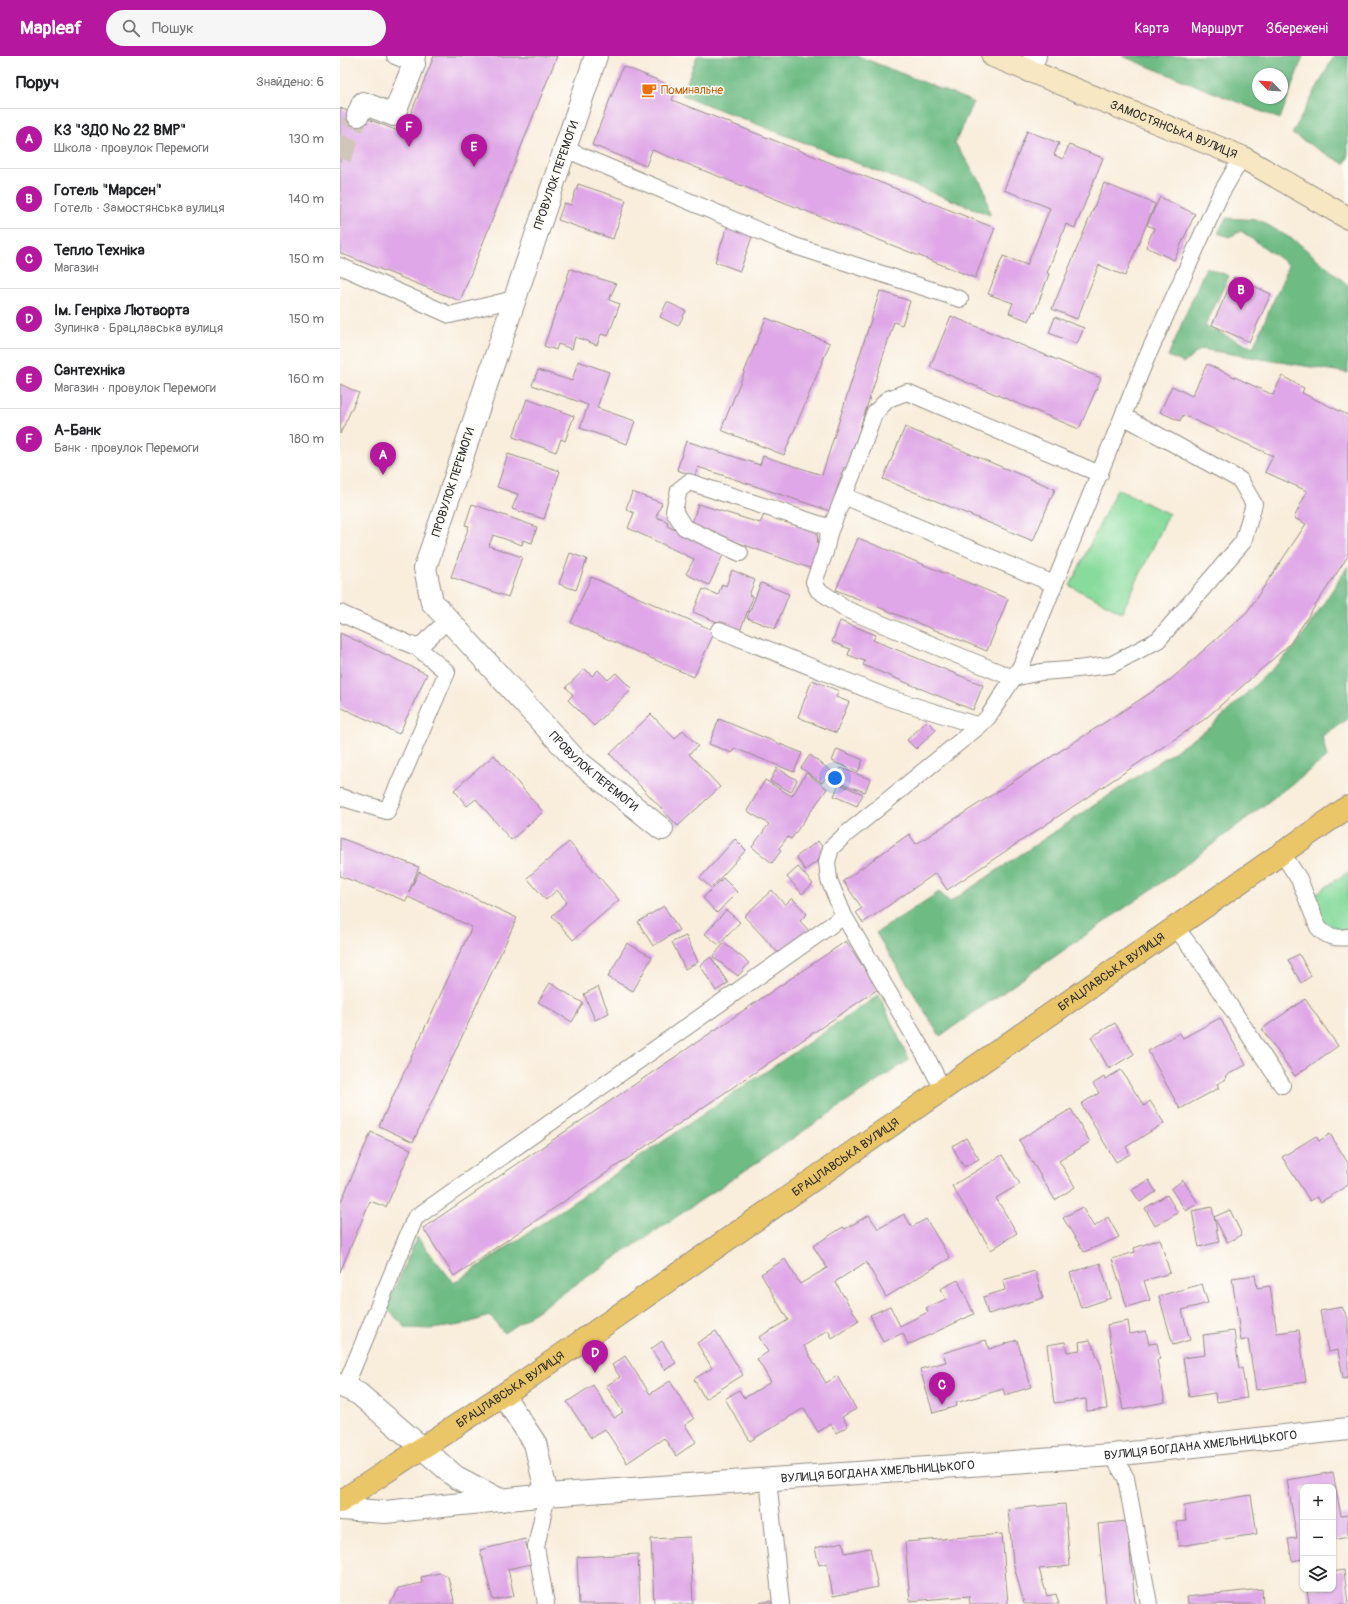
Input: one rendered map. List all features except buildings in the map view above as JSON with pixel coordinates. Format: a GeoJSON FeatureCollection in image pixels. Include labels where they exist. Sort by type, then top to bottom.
{"type":"FeatureCollection","features":[{"type":"Feature","properties":{"kind":"main road","name":"ЗАМОСТЯНСЬКА ВУЛИЦЯ"},"geometry":{"type":"LineString","coordinates":[[993,56],[1032,63],[1242,158],[1348,218]]}},
{"type":"Feature","properties":{"kind":"main road","name":"БРАЦЛАВСЬКА ВУЛИЦЯ"},"geometry":{"type":"LineString","coordinates":[[340,1502],[503,1395],[1348,807]]}},
{"type":"Feature","properties":{"kind":"street","name":"ПРОВУЛОК ПЕРЕМОГИ"},"geometry":{"type":"LineString","coordinates":[[596,56],[425,568],[432,602],[574,760],[662,829]]}},
{"type":"Feature","properties":{"kind":"street"},"geometry":{"type":"LineString","coordinates":[[358,115],[363,103],[394,115],[408,59]]}},
{"type":"Feature","properties":{"kind":"street"},"geometry":{"type":"LineString","coordinates":[[342,1386],[359,1394],[456,1477],[500,1500]]}},
{"type":"Feature","properties":{"kind":"street"},"geometry":{"type":"LineString","coordinates":[[503,1395],[535,1443],[547,1495]]}},
{"type":"Feature","properties":{"kind":"street","name":"ВУЛИЦЯ БОГДАНА ХМЕЛЬНИЦЬКОГО"},"geometry":{"type":"LineString","coordinates":[[340,1509],[385,1512],[547,1495],[1112,1455],[1348,1428]]}},
{"type":"Feature","properties":{"kind":"lane"},"geometry":{"type":"LineString","coordinates":[[565,149],[795,246],[960,299]]}},
{"type":"Feature","properties":{"kind":"lane"},"geometry":{"type":"LineString","coordinates":[[942,1090],[928,1060],[844,916],[829,880],[827,862],[831,848],[844,835],[979,726],[988,717],[1021,666],[1146,359],[1220,195],[1242,158]]}},
{"type":"Feature","properties":{"kind":"lane"},"geometry":{"type":"LineString","coordinates":[[340,266],[450,315],[514,299]]}},
{"type":"Feature","properties":{"kind":"lane"},"geometry":{"type":"LineString","coordinates":[[1100,474],[907,392],[888,399],[874,414],[857,463],[829,533],[825,552],[814,582],[818,590],[848,610],[1013,678],[1041,672],[1110,665],[1158,640],[1243,542],[1254,504],[1240,480],[1123,416]]}},
{"type":"Feature","properties":{"kind":"lane"},"geometry":{"type":"LineString","coordinates":[[740,554],[684,527],[674,511],[680,490],[689,482],[825,526],[829,533]]}},
{"type":"Feature","properties":{"kind":"lane"},"geometry":{"type":"LineString","coordinates":[[844,496],[1054,584]]}},
{"type":"Feature","properties":{"kind":"lane"},"geometry":{"type":"LineString","coordinates":[[340,613],[418,648],[447,672],[387,811],[340,797]]}},
{"type":"Feature","properties":{"kind":"lane"},"geometry":{"type":"LineString","coordinates":[[418,648],[448,620]]}},
{"type":"Feature","properties":{"kind":"lane"},"geometry":{"type":"LineString","coordinates":[[719,630],[889,698],[979,726]]}},
{"type":"Feature","properties":{"kind":"lane"},"geometry":{"type":"LineString","coordinates":[[1282,853],[1299,879],[1318,927],[1323,933],[1332,937],[1348,937]]}},
{"type":"Feature","properties":{"kind":"lane"},"geometry":{"type":"LineString","coordinates":[[342,1386],[415,1218],[844,916]]}},
{"type":"Feature","properties":{"kind":"lane"},"geometry":{"type":"LineString","coordinates":[[1176,928],[1193,950],[1282,1085]]}},
{"type":"Feature","properties":{"kind":"lane"},"geometry":{"type":"LineString","coordinates":[[1112,1455],[1126,1478],[1149,1604]]}},
{"type":"Feature","properties":{"kind":"lane"},"geometry":{"type":"LineString","coordinates":[[768,1479],[781,1604]]}},
{"type":"Feature","properties":{"kind":"lane"},"geometry":{"type":"LineString","coordinates":[[546,1604],[536,1547],[547,1495]]}},
{"type":"Feature","properties":{"kind":"green space"},"geometry":{"type":"Polygon","coordinates":[[[697,56],[858,56],[973,102],[955,143],[984,188],[990,215],[682,95],[697,56]]]}},
{"type":"Feature","properties":{"kind":"green space"},"geometry":{"type":"Polygon","coordinates":[[[1122,56],[1303,56],[1288,97],[1288,68],[1252,68],[1252,104],[1285,104],[1280,119],[1122,56]]]}},
{"type":"Feature","properties":{"kind":"green space"},"geometry":{"type":"Polygon","coordinates":[[[1334,56],[1348,56],[1348,158],[1344,164],[1292,134],[1334,56]]]}},
{"type":"Feature","properties":{"kind":"green space"},"geometry":{"type":"Polygon","coordinates":[[[1226,218],[1259,220],[1297,242],[1348,285],[1348,373],[1201,349],[1184,363],[1168,356],[1206,267],[1229,276],[1205,326],[1253,348],[1289,265],[1241,231],[1229,237],[1218,233],[1226,218]]]}},
{"type":"Feature","properties":{"kind":"green space"},"geometry":{"type":"Polygon","coordinates":[[[1117,489],[1169,514],[1122,612],[1070,586],[1117,489]]]}},
{"type":"Feature","properties":{"kind":"green space"},"geometry":{"type":"Polygon","coordinates":[[[1348,566],[1348,719],[1322,736],[1327,757],[1171,876],[940,1036],[876,933],[939,892],[950,902],[1211,727],[1295,647],[1348,566]]]}},
{"type":"Feature","properties":{"kind":"green space"},"geometry":{"type":"Polygon","coordinates":[[[1348,872],[1348,932],[1327,930],[1311,897],[1348,872]]]}},
{"type":"Feature","properties":{"kind":"green space"},"geometry":{"type":"Polygon","coordinates":[[[879,995],[909,1060],[504,1333],[490,1316],[461,1325],[431,1329],[406,1328],[386,1308],[417,1237],[454,1283],[879,995]]]}},
{"type":"Feature","properties":{"kind":"tunnel"},"geometry":{"type":"LineString","coordinates":[[340,158],[358,115]]}},
{"type":"Feature","properties":{"kind":"place","name":"Поминальне"},"geometry":{"type":"Point","coordinates":[649,90]}},
{"type":"Feature","properties":{"kind":"place","name":"А-Банк"},"geometry":{"type":"Point","coordinates":[409,147]}},
{"type":"Feature","properties":{"kind":"place","name":"Сантехніка"},"geometry":{"type":"Point","coordinates":[474,167]}},
{"type":"Feature","properties":{"kind":"place","name":"Готель \"Марсен\""},"geometry":{"type":"Point","coordinates":[1241,310]}},
{"type":"Feature","properties":{"kind":"place","name":"КЗ \"ЗДО № 22 ВМР\""},"geometry":{"type":"Point","coordinates":[383,475]}},
{"type":"Feature","properties":{"kind":"place","name":"Ім. Генріха Лютворта"},"geometry":{"type":"Point","coordinates":[595,1373]}},
{"type":"Feature","properties":{"kind":"place","name":"Тепло Техніка"},"geometry":{"type":"Point","coordinates":[942,1405]}}]}
